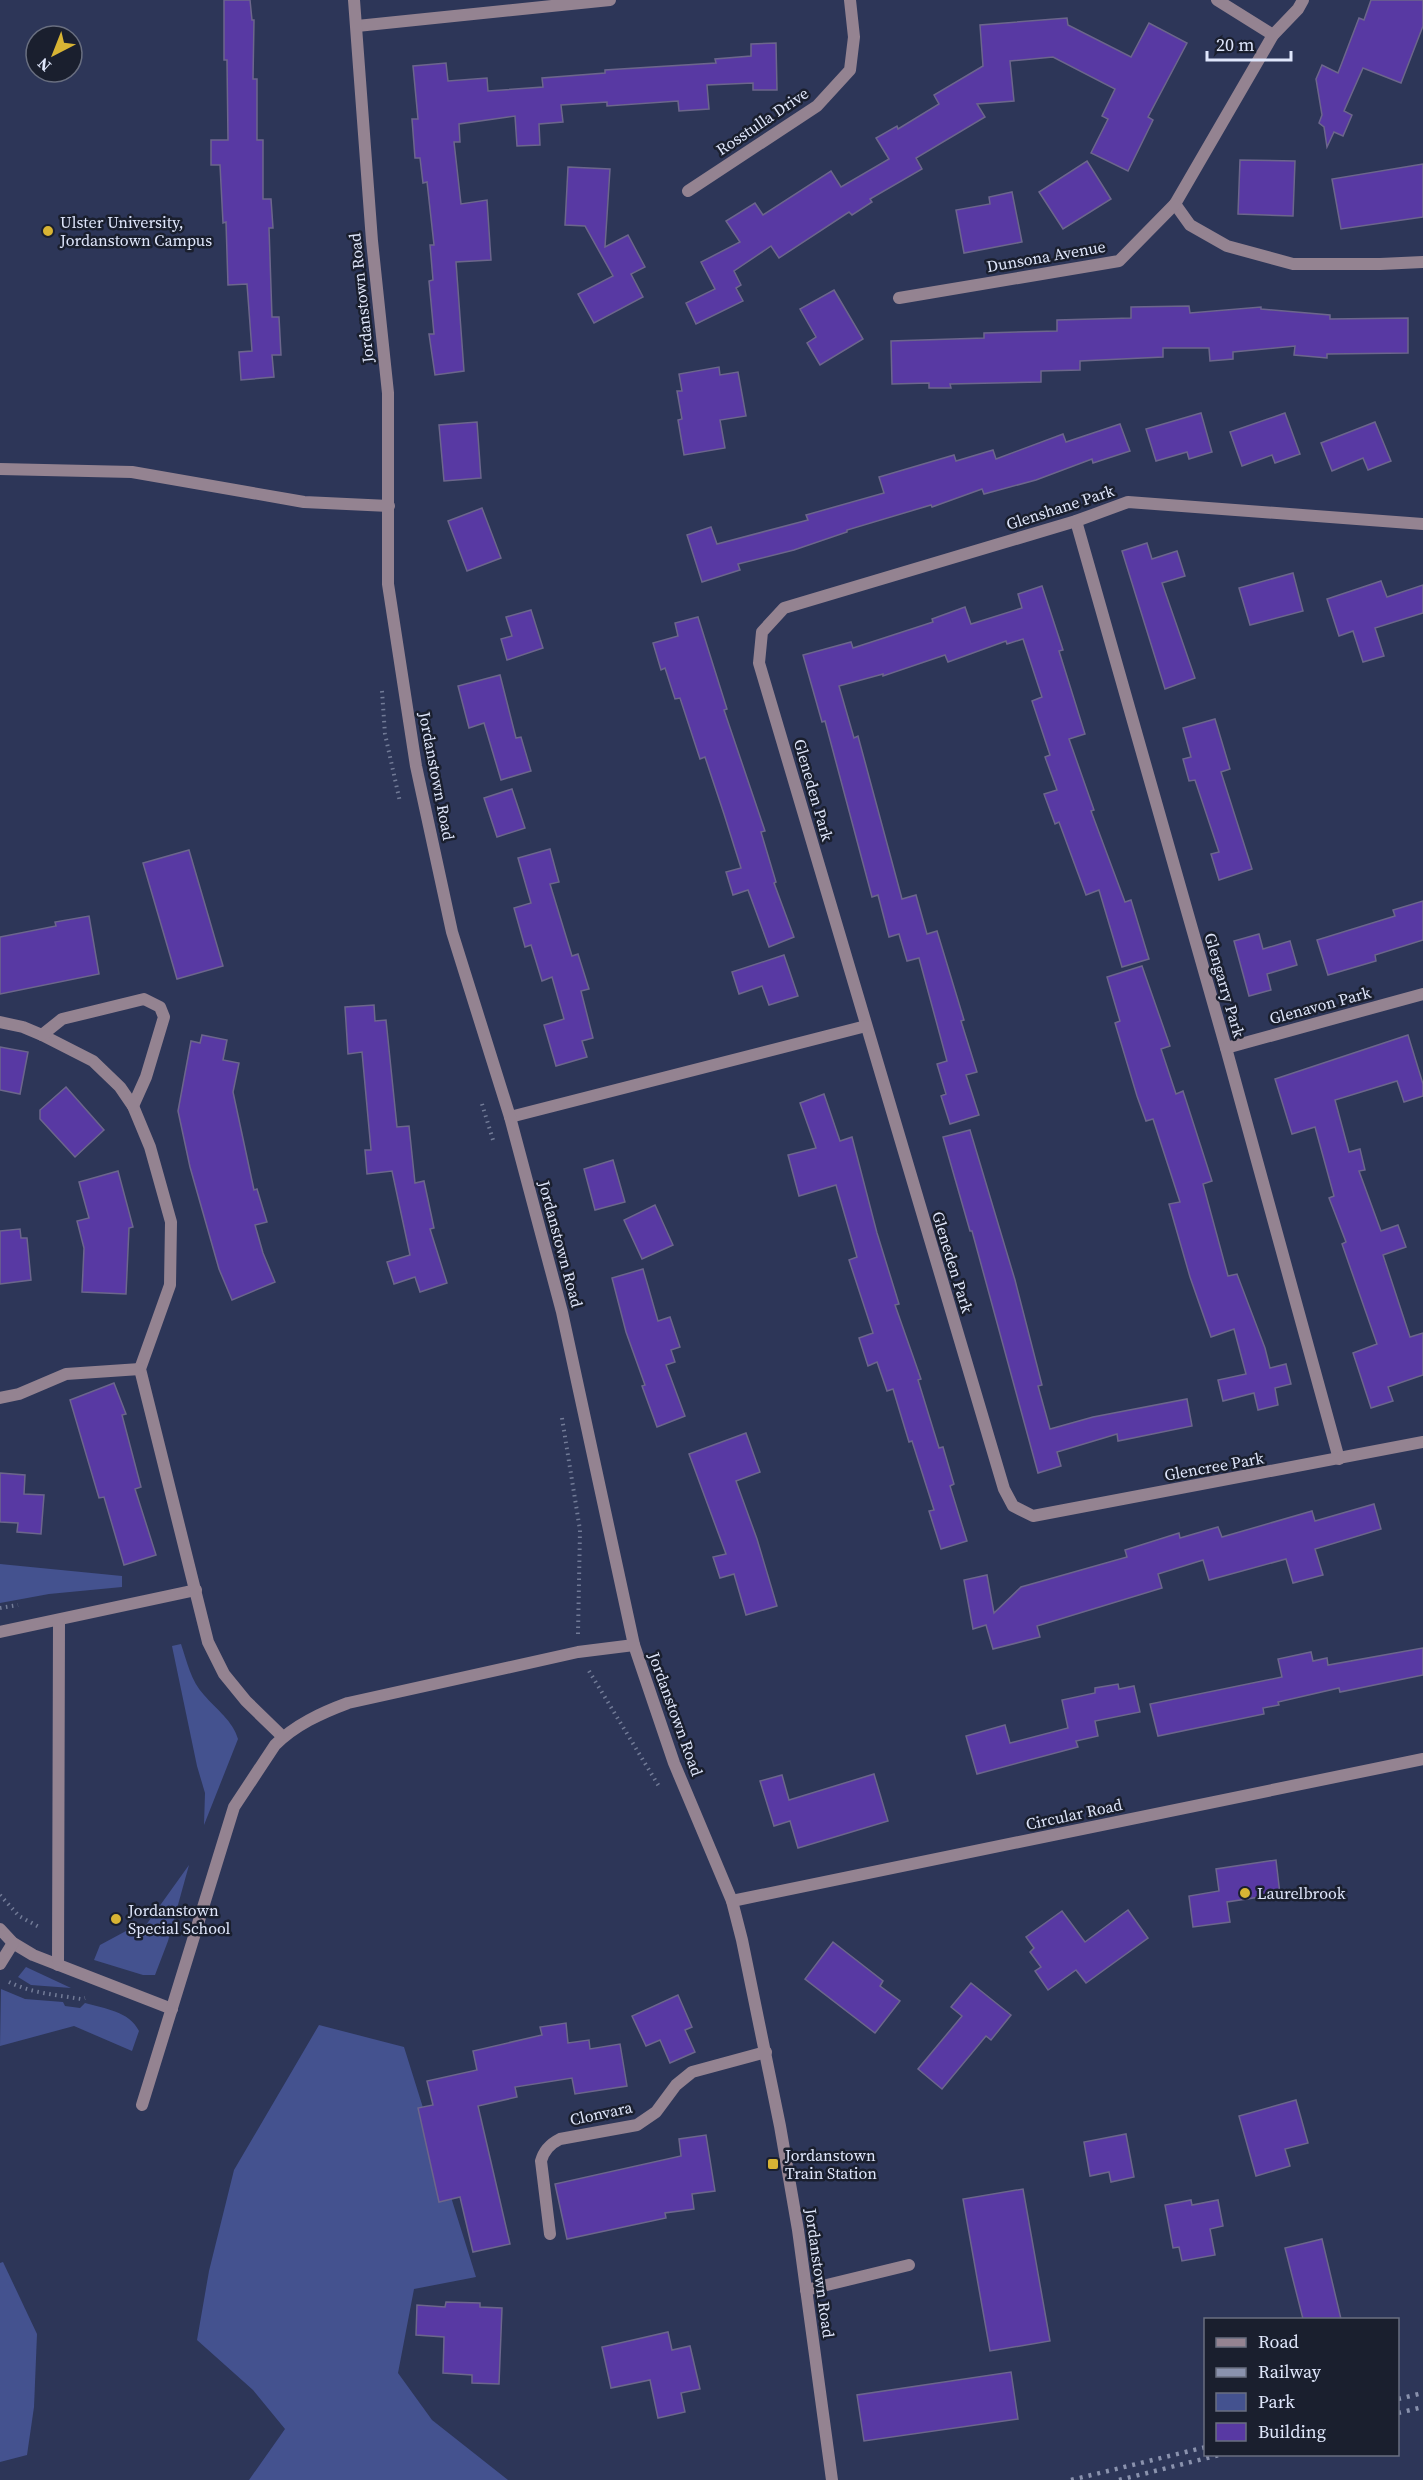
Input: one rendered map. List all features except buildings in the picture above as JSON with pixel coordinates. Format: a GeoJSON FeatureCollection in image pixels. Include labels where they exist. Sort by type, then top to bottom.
{"type":"FeatureCollection","features":[{"type":"Feature","properties":{"kind":"street","name":"Jordanstown Road"},"geometry":{"type":"LineString","coordinates":[[354,0],[372,241],[388,393],[390,506],[388,584],[416,766],[452,932],[510,1117],[562,1312],[634,1645],[674,1763],[732,1901],[742,1940],[780,2126],[806,2290],[832,2480]]}},
{"type":"Feature","properties":{"kind":"street"},"geometry":{"type":"LineString","coordinates":[[357,26],[610,0]]}},
{"type":"Feature","properties":{"kind":"street","name":"Rosstulla Drive"},"geometry":{"type":"LineString","coordinates":[[687,191],[817,106],[849,70],[854,37],[850,0]]}},
{"type":"Feature","properties":{"kind":"street"},"geometry":{"type":"LineString","coordinates":[[1217,0],[1273,35]]}},
{"type":"Feature","properties":{"kind":"street","name":"Dunsona Avenue"},"geometry":{"type":"LineString","coordinates":[[899,298],[1119,261],[1175,204],[1273,35],[1298,9],[1303,0]]}},
{"type":"Feature","properties":{"kind":"street"},"geometry":{"type":"LineString","coordinates":[[1175,204],[1190,225],[1227,246],[1293,264],[1423,262]]}},
{"type":"Feature","properties":{"kind":"street"},"geometry":{"type":"LineString","coordinates":[[0,469],[132,472],[221,485],[304,502],[390,506]]}},
{"type":"Feature","properties":{"kind":"street","name":"Glenshane Park"},"geometry":{"type":"LineString","coordinates":[[762,632],[784,608],[1076,521],[1128,502],[1423,524]]}},
{"type":"Feature","properties":{"kind":"street","name":"Glengarry Park"},"geometry":{"type":"LineString","coordinates":[[1076,521],[1226,1048],[1339,1459]]}},
{"type":"Feature","properties":{"kind":"street","name":"Gleneden Park"},"geometry":{"type":"LineString","coordinates":[[762,632],[759,663],[1004,1490],[1013,1506]]}},
{"type":"Feature","properties":{"kind":"street","name":"Glenavon Park"},"geometry":{"type":"LineString","coordinates":[[1226,1048],[1423,994]]}},
{"type":"Feature","properties":{"kind":"street"},"geometry":{"type":"LineString","coordinates":[[42,1035],[62,1019],[134,1001],[144,999],[160,1007],[164,1017],[146,1077],[133,1106]]}},
{"type":"Feature","properties":{"kind":"street"},"geometry":{"type":"LineString","coordinates":[[0,1022],[23,1027],[93,1061],[120,1087],[133,1106],[150,1147],[171,1222],[170,1285],[140,1369],[208,1642],[224,1674],[246,1701],[283,1737]]}},
{"type":"Feature","properties":{"kind":"street"},"geometry":{"type":"LineString","coordinates":[[510,1117],[866,1026]]}},
{"type":"Feature","properties":{"kind":"street"},"geometry":{"type":"LineString","coordinates":[[0,1398],[19,1394],[66,1374],[140,1369]]}},
{"type":"Feature","properties":{"kind":"street","name":"Glencree Park"},"geometry":{"type":"LineString","coordinates":[[1013,1506],[1032,1516],[1423,1442]]}},
{"type":"Feature","properties":{"kind":"street"},"geometry":{"type":"LineString","coordinates":[[0,1632],[196,1590]]}},
{"type":"Feature","properties":{"kind":"street"},"geometry":{"type":"LineString","coordinates":[[58,1965],[59,1621]]}},
{"type":"Feature","properties":{"kind":"street"},"geometry":{"type":"LineString","coordinates":[[142,2105],[234,1807],[275,1745],[283,1737],[317,1715],[348,1703],[578,1653],[634,1645]]}},
{"type":"Feature","properties":{"kind":"street","name":"Circular Road"},"geometry":{"type":"LineString","coordinates":[[732,1901],[1423,1760]]}},
{"type":"Feature","properties":{"kind":"street"},"geometry":{"type":"LineString","coordinates":[[0,1929],[13,1943],[33,1955],[172,2008]]}},
{"type":"Feature","properties":{"kind":"street"},"geometry":{"type":"LineString","coordinates":[[0,1964],[13,1943]]}},
{"type":"Feature","properties":{"kind":"street","name":"Clonvara"},"geometry":{"type":"LineString","coordinates":[[550,2234],[542,2161],[543,2154],[553,2143],[560,2139],[637,2125],[656,2112],[676,2085],[692,2072],[766,2052]]}},
{"type":"Feature","properties":{"kind":"street"},"geometry":{"type":"LineString","coordinates":[[806,2290],[909,2265]]}},
{"type":"Feature","properties":{"kind":"path"},"geometry":{"type":"LineString","coordinates":[[381,688],[385,734],[403,812]]}},
{"type":"Feature","properties":{"kind":"path"},"geometry":{"type":"LineString","coordinates":[[480,1096],[493,1142]]}},
{"type":"Feature","properties":{"kind":"path"},"geometry":{"type":"LineString","coordinates":[[561,1417],[580,1530],[578,1653],[663,1793]]}},
{"type":"Feature","properties":{"kind":"path"},"geometry":{"type":"LineString","coordinates":[[0,1608],[20,1604]]}},
{"type":"Feature","properties":{"kind":"path"},"geometry":{"type":"LineString","coordinates":[[0,1895],[19,1916],[58,1938]]}},
{"type":"Feature","properties":{"kind":"path"},"geometry":{"type":"LineString","coordinates":[[0,1978],[21,1988],[81,1999],[115,1986]]}},
{"type":"Feature","properties":{"kind":"green space"},"geometry":{"type":"Polygon","coordinates":[[[0,1564],[122,1576],[122,1587],[49,1594],[0,1603],[0,1564]]]}},
{"type":"Feature","properties":{"kind":"green space"},"geometry":{"type":"Polygon","coordinates":[[[181,1644],[196,1684],[228,1721],[238,1739],[204,1825],[205,1793],[197,1766],[172,1646],[181,1644]]]}},
{"type":"Feature","properties":{"kind":"green space"},"geometry":{"type":"Polygon","coordinates":[[[189,1865],[168,1941],[155,1975],[143,1975],[94,1960],[100,1945],[126,1931],[141,1932],[189,1865]]]}},
{"type":"Feature","properties":{"kind":"green space"},"geometry":{"type":"Polygon","coordinates":[[[26,1967],[71,1988],[31,1985],[18,1977],[26,1967]]]}},
{"type":"Feature","properties":{"kind":"green space"},"geometry":{"type":"Polygon","coordinates":[[[1,1989],[25,1999],[63,2002],[65,2006],[80,2008],[85,2003],[123,2015],[135,2024],[139,2031],[132,2051],[74,2026],[0,2046],[1,1989]]]}},
{"type":"Feature","properties":{"kind":"green space"},"geometry":{"type":"Polygon","coordinates":[[[319,2025],[404,2047],[476,2277],[414,2289],[398,2373],[432,2420],[508,2480],[249,2480],[285,2429],[253,2390],[197,2340],[209,2271],[234,2170],[319,2025]]]}},
{"type":"Feature","properties":{"kind":"green space"},"geometry":{"type":"Polygon","coordinates":[[[3,2262],[37,2334],[34,2407],[27,2455],[0,2462],[0,2263],[3,2262]]]}},
{"type":"Feature","properties":{"kind":"railway"},"geometry":{"type":"LineString","coordinates":[[1399,2399],[1423,2393]]}},
{"type":"Feature","properties":{"kind":"railway"},"geometry":{"type":"LineString","coordinates":[[1399,2413],[1423,2407]]}},
{"type":"Feature","properties":{"kind":"railway"},"geometry":{"type":"LineString","coordinates":[[1071,2480],[1204,2447]]}},
{"type":"Feature","properties":{"kind":"railway"},"geometry":{"type":"LineString","coordinates":[[1119,2480],[1215,2456]]}},
{"type":"Feature","properties":{"kind":"place","name":"Ulster University, Jordanstown Campus"},"geometry":{"type":"Point","coordinates":[48,231]}},
{"type":"Feature","properties":{"kind":"place","name":"Laurelbrook"},"geometry":{"type":"Point","coordinates":[1245,1893]}},
{"type":"Feature","properties":{"kind":"place","name":"Jordanstown Special School"},"geometry":{"type":"Point","coordinates":[116,1919]}},
{"type":"Feature","properties":{"kind":"place","name":"Jordanstown Train Station"},"geometry":{"type":"Point","coordinates":[773,2164]}}]}
